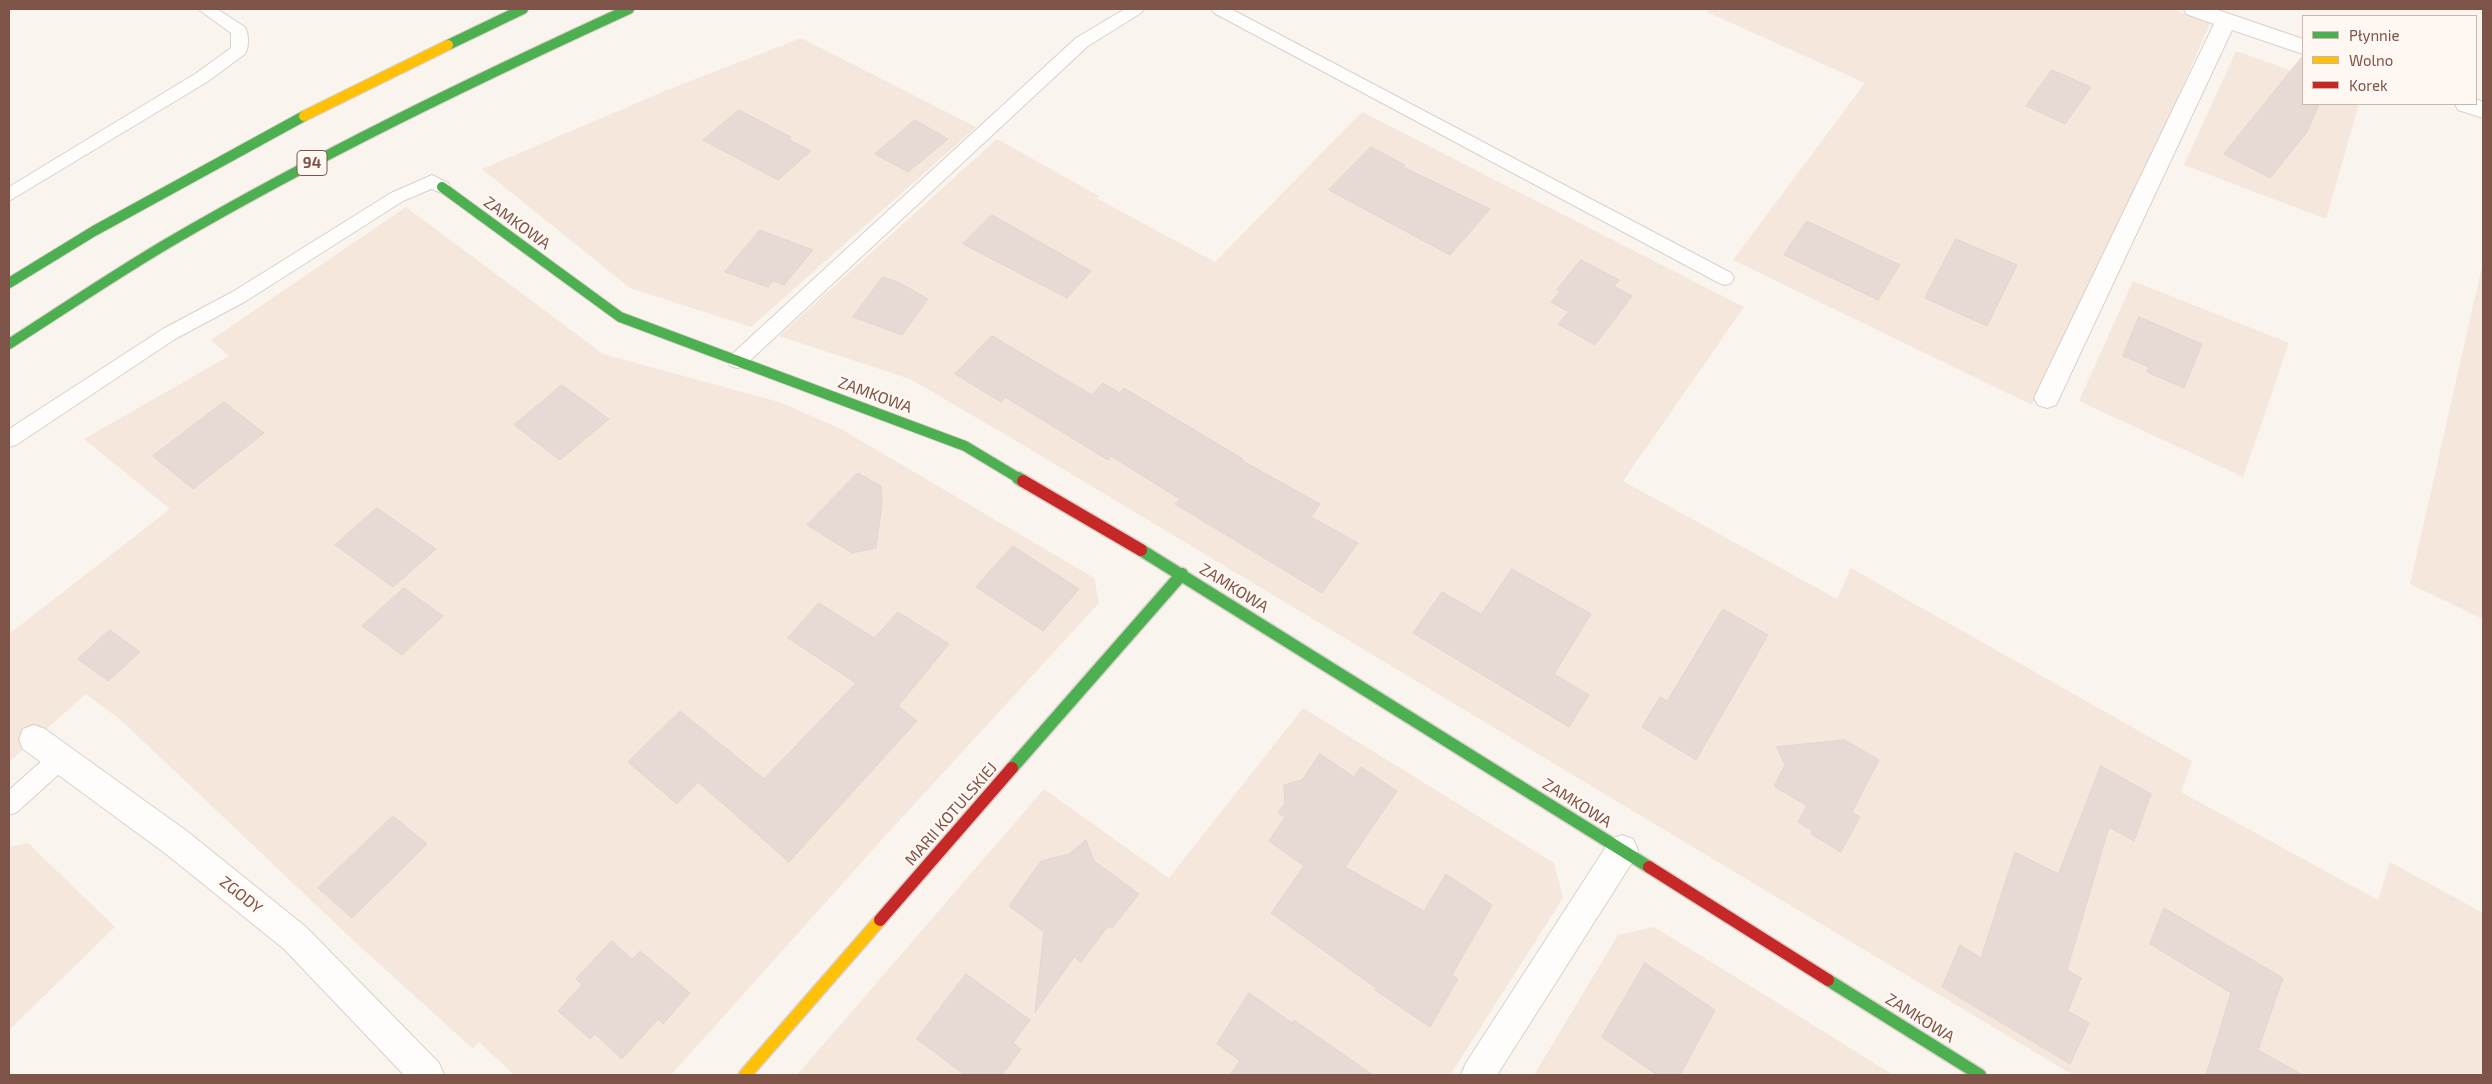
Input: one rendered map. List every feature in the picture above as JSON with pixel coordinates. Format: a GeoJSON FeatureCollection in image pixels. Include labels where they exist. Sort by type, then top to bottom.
{"type":"FeatureCollection","features":[{"type":"Feature","properties":{"kind":"street"},"geometry":{"type":"LineString","coordinates":[[9,283],[94,231],[310,113],[524,9]]}},
{"type":"Feature","properties":{"kind":"street","name":"94"},"geometry":{"type":"LineString","coordinates":[[9,344],[189,231],[364,135],[528,54],[629,9]]}},
{"type":"Feature","properties":{"kind":"street"},"geometry":{"type":"LineString","coordinates":[[2194,9],[2302,48]]}},
{"type":"Feature","properties":{"kind":"street"},"geometry":{"type":"LineString","coordinates":[[2048,398],[2226,21]]}},
{"type":"Feature","properties":{"kind":"street"},"geometry":{"type":"LineString","coordinates":[[2469,105],[2483,110]]}},
{"type":"Feature","properties":{"kind":"street","name":"ZAMKOWA"},"geometry":{"type":"LineString","coordinates":[[442,187],[620,318],[965,446],[1182,574],[1980,1075]]}},
{"type":"Feature","properties":{"kind":"street","name":"MARII KOTULSKIEJ"},"geometry":{"type":"LineString","coordinates":[[745,1075],[1182,574]]}},
{"type":"Feature","properties":{"kind":"street","name":"ZGODY"},"geometry":{"type":"LineString","coordinates":[[34,739],[177,843],[295,938],[427,1075]]}},
{"type":"Feature","properties":{"kind":"street"},"geometry":{"type":"LineString","coordinates":[[1478,1075],[1622,850]]}},
{"type":"Feature","properties":{"kind":"lane"},"geometry":{"type":"LineString","coordinates":[[9,196],[201,78],[238,50],[239,31],[206,9]]}},
{"type":"Feature","properties":{"kind":"lane"},"geometry":{"type":"LineString","coordinates":[[737,361],[1082,42],[1136,9]]}},
{"type":"Feature","properties":{"kind":"lane"},"geometry":{"type":"LineString","coordinates":[[1219,9],[1725,278]]}},
{"type":"Feature","properties":{"kind":"lane"},"geometry":{"type":"LineString","coordinates":[[9,439],[169,334],[240,296],[397,197],[432,181],[442,187]]}},
{"type":"Feature","properties":{"kind":"lane"},"geometry":{"type":"LineString","coordinates":[[9,804],[61,758]]}},
{"type":"Feature","properties":{"kind":"shaded area"},"geometry":{"type":"Polygon","coordinates":[[[1710,9],[2171,9],[2210,23],[2133,201],[2032,405],[1733,260],[1865,83],[1707,12],[1710,9]]]}},
{"type":"Feature","properties":{"kind":"shaded area"},"geometry":{"type":"Polygon","coordinates":[[[801,38],[976,127],[751,327],[630,288],[482,169],[665,91],[801,38]]]}},
{"type":"Feature","properties":{"kind":"shaded area"},"geometry":{"type":"Polygon","coordinates":[[[2236,51],[2302,75],[2302,105],[2359,105],[2326,219],[2184,165],[2236,51]]]}},
{"type":"Feature","properties":{"kind":"shaded area"},"geometry":{"type":"Polygon","coordinates":[[[1362,112],[1744,307],[1623,481],[1837,599],[1851,568],[2192,761],[2181,792],[2378,900],[2390,862],[2483,913],[2483,1075],[2073,1075],[910,379],[779,336],[997,139],[1099,196],[1096,198],[1215,262],[1362,112]]]}},
{"type":"Feature","properties":{"kind":"shaded area"},"geometry":{"type":"Polygon","coordinates":[[[406,207],[603,354],[779,402],[841,429],[1094,578],[1099,603],[885,836],[671,1075],[514,1075],[479,1042],[473,1049],[353,940],[122,721],[86,694],[9,762],[9,634],[170,509],[84,439],[229,356],[211,340],[406,207]]]}},
{"type":"Feature","properties":{"kind":"shaded area"},"geometry":{"type":"Polygon","coordinates":[[[2483,262],[2483,619],[2410,584],[2483,262]]]}},
{"type":"Feature","properties":{"kind":"shaded area"},"geometry":{"type":"Polygon","coordinates":[[[2133,281],[2289,343],[2243,477],[2079,401],[2133,281]]]}},
{"type":"Feature","properties":{"kind":"shaded area"},"geometry":{"type":"Polygon","coordinates":[[[1303,708],[1554,863],[1563,898],[1450,1075],[797,1075],[1044,789],[1169,878],[1303,708]]]}},
{"type":"Feature","properties":{"kind":"shaded area"},"geometry":{"type":"Polygon","coordinates":[[[28,843],[115,927],[9,1030],[9,847],[28,843]]]}},
{"type":"Feature","properties":{"kind":"shaded area"},"geometry":{"type":"Polygon","coordinates":[[[1654,927],[1893,1075],[1534,1075],[1618,935],[1654,927]]]}},
{"type":"Feature","properties":{"kind":"building"},"geometry":{"type":"Polygon","coordinates":[[[2302,57],[2302,105],[2319,105],[2307,132],[2270,178],[2224,154],[2302,57]]]}},
{"type":"Feature","properties":{"kind":"building"},"geometry":{"type":"Polygon","coordinates":[[[2052,70],[2091,87],[2065,124],[2026,106],[2052,70]]]}},
{"type":"Feature","properties":{"kind":"building"},"geometry":{"type":"Polygon","coordinates":[[[739,110],[791,137],[788,139],[811,151],[778,180],[703,140],[739,110]]]}},
{"type":"Feature","properties":{"kind":"building"},"geometry":{"type":"Polygon","coordinates":[[[915,120],[948,139],[908,172],[875,154],[915,120]]]}},
{"type":"Feature","properties":{"kind":"building"},"geometry":{"type":"Polygon","coordinates":[[[1371,147],[1405,165],[1403,167],[1490,209],[1450,255],[1329,190],[1371,147]]]}},
{"type":"Feature","properties":{"kind":"building"},"geometry":{"type":"Polygon","coordinates":[[[992,215],[1091,271],[1067,298],[963,244],[992,215]]]}},
{"type":"Feature","properties":{"kind":"building"},"geometry":{"type":"Polygon","coordinates":[[[1807,221],[1900,265],[1878,300],[1784,255],[1807,221]]]}},
{"type":"Feature","properties":{"kind":"building"},"geometry":{"type":"Polygon","coordinates":[[[760,230],[813,250],[784,285],[773,281],[768,287],[725,272],[760,230]]]}},
{"type":"Feature","properties":{"kind":"building"},"geometry":{"type":"Polygon","coordinates":[[[1956,239],[2017,265],[1987,326],[1925,298],[1956,239]]]}},
{"type":"Feature","properties":{"kind":"building"},"geometry":{"type":"Polygon","coordinates":[[[1581,260],[1619,280],[1614,286],[1632,296],[1595,345],[1558,324],[1569,312],[1551,302],[1560,291],[1557,290],[1581,260]]]}},
{"type":"Feature","properties":{"kind":"building"},"geometry":{"type":"Polygon","coordinates":[[[883,277],[900,283],[928,299],[902,335],[853,317],[883,277]]]}},
{"type":"Feature","properties":{"kind":"building"},"geometry":{"type":"Polygon","coordinates":[[[2139,317],[2202,344],[2184,388],[2147,372],[2149,367],[2123,356],[2139,317]]]}},
{"type":"Feature","properties":{"kind":"building"},"geometry":{"type":"Polygon","coordinates":[[[992,336],[1092,395],[1103,383],[1120,393],[1124,388],[1243,459],[1241,460],[1320,504],[1311,517],[1358,543],[1322,593],[1175,504],[1180,499],[1111,456],[1108,460],[1005,397],[1001,402],[955,374],[992,336]]]}},
{"type":"Feature","properties":{"kind":"building"},"geometry":{"type":"Polygon","coordinates":[[[562,385],[609,419],[560,460],[514,425],[562,385]]]}},
{"type":"Feature","properties":{"kind":"building"},"geometry":{"type":"Polygon","coordinates":[[[224,402],[264,433],[193,489],[153,456],[224,402]]]}},
{"type":"Feature","properties":{"kind":"building"},"geometry":{"type":"Polygon","coordinates":[[[858,473],[881,486],[882,504],[876,548],[852,553],[807,525],[858,473]]]}},
{"type":"Feature","properties":{"kind":"building"},"geometry":{"type":"Polygon","coordinates":[[[377,508],[436,549],[393,587],[335,545],[377,508]]]}},
{"type":"Feature","properties":{"kind":"building"},"geometry":{"type":"Polygon","coordinates":[[[1013,546],[1079,589],[1043,631],[976,587],[1013,546]]]}},
{"type":"Feature","properties":{"kind":"building"},"geometry":{"type":"Polygon","coordinates":[[[1512,569],[1591,614],[1554,674],[1589,695],[1569,727],[1413,633],[1442,592],[1481,614],[1512,569]]]}},
{"type":"Feature","properties":{"kind":"building"},"geometry":{"type":"Polygon","coordinates":[[[404,588],[443,616],[402,655],[362,626],[404,588]]]}},
{"type":"Feature","properties":{"kind":"building"},"geometry":{"type":"Polygon","coordinates":[[[819,603],[874,638],[898,612],[949,644],[898,706],[917,721],[789,862],[698,782],[677,804],[628,762],[680,711],[764,779],[856,683],[788,638],[819,603]]]}},
{"type":"Feature","properties":{"kind":"building"},"geometry":{"type":"Polygon","coordinates":[[[1723,609],[1768,635],[1696,760],[1642,727],[1660,697],[1667,701],[1723,609]]]}},
{"type":"Feature","properties":{"kind":"building"},"geometry":{"type":"Polygon","coordinates":[[[110,630],[140,652],[108,681],[78,659],[110,630]]]}},
{"type":"Feature","properties":{"kind":"building"},"geometry":{"type":"Polygon","coordinates":[[[1845,740],[1879,760],[1852,812],[1860,817],[1841,852],[1811,834],[1813,831],[1798,822],[1807,806],[1774,786],[1785,765],[1777,747],[1845,740]]]}},
{"type":"Feature","properties":{"kind":"building"},"geometry":{"type":"Polygon","coordinates":[[[1320,754],[1354,777],[1361,767],[1397,791],[1345,867],[1424,911],[1446,874],[1492,905],[1452,975],[1458,979],[1430,1027],[1375,990],[1376,988],[1271,913],[1304,866],[1269,841],[1285,817],[1278,813],[1285,803],[1284,785],[1302,780],[1320,754]]]}},
{"type":"Feature","properties":{"kind":"building"},"geometry":{"type":"Polygon","coordinates":[[[2101,766],[2151,794],[2134,841],[2109,827],[2067,970],[2081,978],[2068,1011],[2089,1023],[2070,1064],[1942,987],[1960,945],[1981,958],[2015,852],[2058,874],[2101,766]]]}},
{"type":"Feature","properties":{"kind":"building"},"geometry":{"type":"Polygon","coordinates":[[[393,816],[427,844],[352,918],[318,888],[393,816]]]}},
{"type":"Feature","properties":{"kind":"building"},"geometry":{"type":"Polygon","coordinates":[[[1086,840],[1094,861],[1139,894],[1112,928],[1108,926],[1081,962],[1074,957],[1035,1012],[1044,932],[1009,906],[1041,861],[1069,854],[1086,840]]]}},
{"type":"Feature","properties":{"kind":"building"},"geometry":{"type":"Polygon","coordinates":[[[2164,908],[2283,978],[2258,1050],[2303,1075],[2206,1075],[2231,993],[2150,944],[2164,908]]]}},
{"type":"Feature","properties":{"kind":"building"},"geometry":{"type":"Polygon","coordinates":[[[612,941],[632,959],[640,951],[690,993],[663,1024],[658,1019],[622,1059],[595,1034],[590,1039],[558,1011],[582,985],[576,979],[612,941]]]}},
{"type":"Feature","properties":{"kind":"building"},"geometry":{"type":"Polygon","coordinates":[[[1645,963],[1715,1010],[1680,1075],[1657,1075],[1602,1037],[1645,963]]]}},
{"type":"Feature","properties":{"kind":"building"},"geometry":{"type":"Polygon","coordinates":[[[966,974],[1030,1020],[1013,1043],[1021,1049],[1002,1075],[965,1075],[917,1039],[966,974]]]}},
{"type":"Feature","properties":{"kind":"building"},"geometry":{"type":"Polygon","coordinates":[[[1249,993],[1292,1023],[1294,1020],[1373,1075],[1230,1075],[1240,1061],[1217,1044],[1249,993]]]}},
{"type":"Feature","properties":{"kind":"traffic: fast"},"geometry":{"type":"LineString","coordinates":[[448,45],[523,9]]}},
{"type":"Feature","properties":{"kind":"traffic: fast"},"geometry":{"type":"LineString","coordinates":[[9,344],[168,243],[338,149],[453,91],[629,9]]}},
{"type":"Feature","properties":{"kind":"traffic: fast"},"geometry":{"type":"LineString","coordinates":[[9,283],[94,231],[304,116]]}},
{"type":"Feature","properties":{"kind":"traffic: fast"},"geometry":{"type":"LineString","coordinates":[[442,187],[620,317],[965,446],[1023,481]]}},
{"type":"Feature","properties":{"kind":"traffic: fast"},"geometry":{"type":"LineString","coordinates":[[1141,550],[1649,867]]}},
{"type":"Feature","properties":{"kind":"traffic: fast"},"geometry":{"type":"LineString","coordinates":[[1012,768],[1182,574]]}},
{"type":"Feature","properties":{"kind":"traffic: fast"},"geometry":{"type":"LineString","coordinates":[[1828,980],[1980,1075]]}},
{"type":"Feature","properties":{"kind":"traffic: slow"},"geometry":{"type":"LineString","coordinates":[[304,116],[448,45]]}},
{"type":"Feature","properties":{"kind":"traffic: slow"},"geometry":{"type":"LineString","coordinates":[[745,1075],[880,920]]}},
{"type":"Feature","properties":{"kind":"traffic: jam"},"geometry":{"type":"LineString","coordinates":[[1023,481],[1141,550]]}},
{"type":"Feature","properties":{"kind":"traffic: jam"},"geometry":{"type":"LineString","coordinates":[[880,920],[1012,768]]}},
{"type":"Feature","properties":{"kind":"traffic: jam"},"geometry":{"type":"LineString","coordinates":[[1649,867],[1828,980]]}}]}
